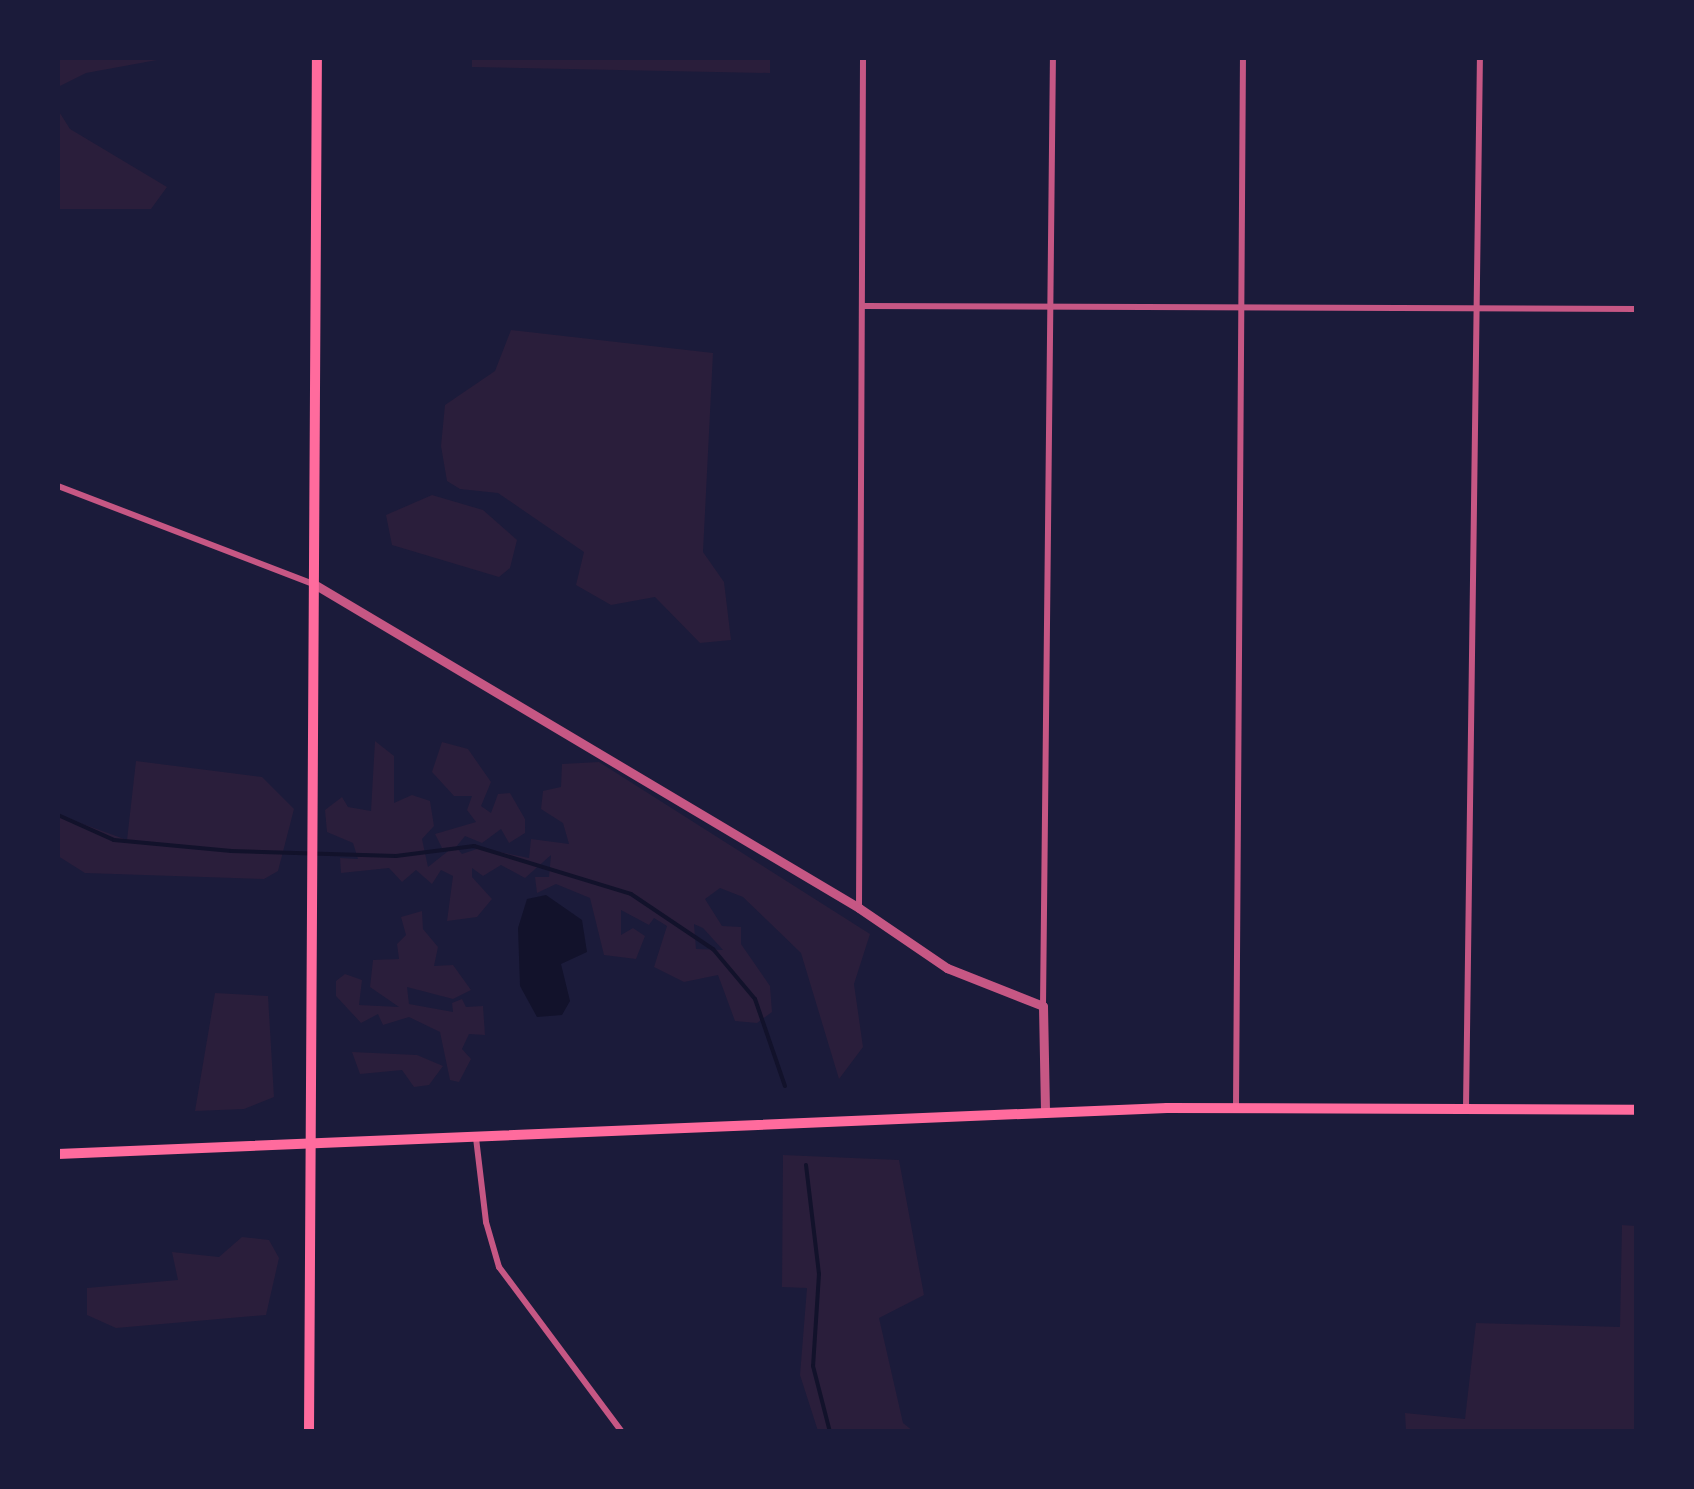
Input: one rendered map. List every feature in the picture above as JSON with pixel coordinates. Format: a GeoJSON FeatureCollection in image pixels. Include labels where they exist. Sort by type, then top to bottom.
{"type":"FeatureCollection","features":[{"type":"Feature","properties":{"kind":"main road"},"geometry":{"type":"LineString","coordinates":[[309,1432],[317,58]]}},
{"type":"Feature","properties":{"kind":"main road"},"geometry":{"type":"LineString","coordinates":[[58,1154],[1045,1112],[1236,1108],[1636,1110]]}},
{"type":"Feature","properties":{"kind":"street"},"geometry":{"type":"LineString","coordinates":[[859,908],[863,58]]}},
{"type":"Feature","properties":{"kind":"street"},"geometry":{"type":"LineString","coordinates":[[1045,1112],[1053,58]]}},
{"type":"Feature","properties":{"kind":"street"},"geometry":{"type":"LineString","coordinates":[[1236,1108],[1243,58]]}},
{"type":"Feature","properties":{"kind":"street"},"geometry":{"type":"LineString","coordinates":[[1466,1108],[1480,58]]}},
{"type":"Feature","properties":{"kind":"street"},"geometry":{"type":"LineString","coordinates":[[862,306],[1051,311],[1636,309]]}},
{"type":"Feature","properties":{"kind":"street"},"geometry":{"type":"LineString","coordinates":[[58,486],[314,584],[859,908],[947,968],[1043,1006]]}},
{"type":"Feature","properties":{"kind":"street"},"geometry":{"type":"LineString","coordinates":[[476,1138],[486,1222],[499,1267],[622,1432]]}},
{"type":"Feature","properties":{"kind":"shaded area"},"geometry":{"type":"Polygon","coordinates":[[[58,58],[168,58],[86,73],[58,87],[58,58]]]}},
{"type":"Feature","properties":{"kind":"shaded area"},"geometry":{"type":"Polygon","coordinates":[[[472,58],[770,58],[770,73],[472,67],[472,58]]]}},
{"type":"Feature","properties":{"kind":"shaded area"},"geometry":{"type":"Polygon","coordinates":[[[58,110],[70,129],[167,187],[151,209],[58,209],[58,110]]]}},
{"type":"Feature","properties":{"kind":"shaded area"},"geometry":{"type":"Polygon","coordinates":[[[511,330],[713,353],[703,552],[724,582],[731,640],[700,643],[655,597],[611,605],[576,585],[584,552],[498,493],[460,489],[447,481],[441,446],[445,405],[495,371],[511,330]]]}},
{"type":"Feature","properties":{"kind":"shaded area"},"geometry":{"type":"Polygon","coordinates":[[[432,495],[483,510],[517,540],[510,568],[499,577],[392,545],[386,515],[432,495]]]}},
{"type":"Feature","properties":{"kind":"shaded area"},"geometry":{"type":"Polygon","coordinates":[[[375,741],[394,756],[394,803],[412,795],[430,801],[434,826],[422,839],[428,867],[452,848],[442,848],[435,834],[476,822],[467,810],[472,796],[454,796],[432,772],[442,742],[468,749],[491,782],[481,806],[491,813],[498,794],[510,793],[525,819],[525,833],[509,843],[501,829],[482,843],[465,836],[456,847],[462,854],[480,848],[529,858],[531,839],[569,844],[563,823],[541,809],[543,791],[561,787],[562,764],[599,762],[870,934],[854,984],[863,1047],[839,1079],[801,953],[743,897],[720,888],[705,899],[722,926],[741,927],[741,944],[770,986],[772,1012],[757,1023],[735,1021],[718,975],[684,982],[654,967],[667,926],[654,918],[649,925],[621,910],[621,935],[633,928],[645,936],[636,959],[604,955],[590,898],[556,884],[537,893],[535,877],[549,877],[551,855],[525,878],[501,865],[483,876],[472,868],[472,877],[492,899],[477,917],[447,921],[453,876],[441,870],[432,884],[416,870],[402,882],[389,868],[341,873],[340,858],[358,859],[353,843],[327,832],[325,810],[342,797],[348,807],[371,811],[375,741]],[[694,924],[696,949],[723,950],[703,928],[694,924]]]}},
{"type":"Feature","properties":{"kind":"shaded area"},"geometry":{"type":"Polygon","coordinates":[[[136,761],[262,777],[294,809],[278,871],[264,879],[85,873],[58,856],[58,815],[127,840],[136,761]]]}},
{"type":"Feature","properties":{"kind":"shaded area"},"geometry":{"type":"Polygon","coordinates":[[[546,895],[582,920],[587,952],[561,964],[570,1001],[562,1015],[537,1017],[520,986],[518,928],[527,899],[546,895]]]}},
{"type":"Feature","properties":{"kind":"shaded area"},"geometry":{"type":"Polygon","coordinates":[[[422,911],[423,929],[438,947],[434,966],[453,965],[471,990],[453,999],[407,987],[409,1004],[453,1012],[452,1003],[462,999],[466,1007],[483,1006],[485,1035],[469,1034],[462,1049],[471,1059],[459,1082],[450,1080],[440,1032],[409,1017],[383,1025],[378,1014],[361,1023],[336,996],[336,981],[345,974],[362,980],[359,1005],[399,1007],[370,987],[373,960],[399,959],[397,944],[406,935],[401,917],[422,911]]]}},
{"type":"Feature","properties":{"kind":"shaded area"},"geometry":{"type":"Polygon","coordinates":[[[215,993],[268,996],[274,1097],[244,1109],[195,1111],[215,993]]]}},
{"type":"Feature","properties":{"kind":"shaded area"},"geometry":{"type":"Polygon","coordinates":[[[352,1052],[417,1055],[443,1066],[429,1085],[414,1087],[402,1070],[360,1074],[352,1052]]]}},
{"type":"Feature","properties":{"kind":"shaded area"},"geometry":{"type":"Polygon","coordinates":[[[783,1155],[899,1160],[924,1295],[879,1318],[903,1423],[913,1431],[818,1431],[800,1375],[807,1288],[782,1287],[783,1155]]]}},
{"type":"Feature","properties":{"kind":"shaded area"},"geometry":{"type":"Polygon","coordinates":[[[1622,1225],[1636,1226],[1636,1431],[1406,1431],[1405,1413],[1465,1419],[1476,1323],[1620,1327],[1622,1225]]]}},
{"type":"Feature","properties":{"kind":"shaded area"},"geometry":{"type":"Polygon","coordinates":[[[242,1237],[269,1240],[279,1258],[266,1315],[116,1328],[87,1315],[87,1288],[178,1280],[172,1252],[219,1257],[242,1237]]]}},
{"type":"Feature","properties":{"kind":"waterway"},"geometry":{"type":"LineString","coordinates":[[58,815],[114,840],[231,851],[396,856],[474,846],[631,894],[713,949],[755,999],[785,1086]]}},
{"type":"Feature","properties":{"kind":"waterway"},"geometry":{"type":"LineString","coordinates":[[806,1165],[819,1274],[813,1366],[830,1432]]}}]}
